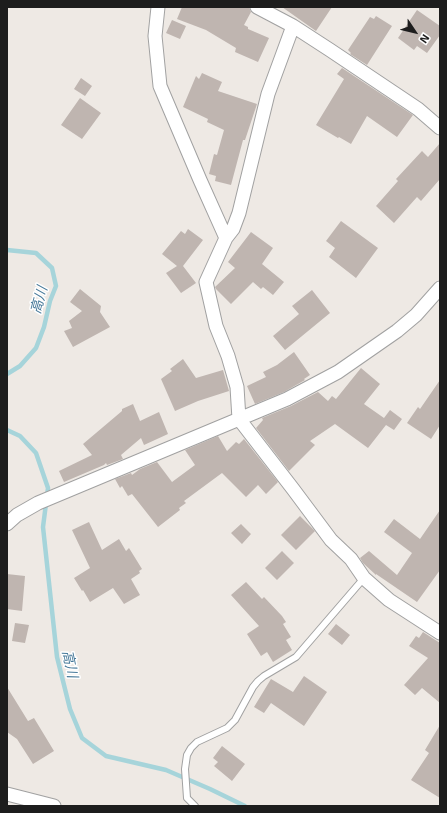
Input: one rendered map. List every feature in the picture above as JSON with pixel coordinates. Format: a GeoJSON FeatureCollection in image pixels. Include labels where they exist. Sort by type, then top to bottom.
{"type":"FeatureCollection","features":[{"type":"Feature","properties":{"kind":"street"},"geometry":{"type":"LineString","coordinates":[[158,7],[156,36],[160,86],[226,238]]}},
{"type":"Feature","properties":{"kind":"street"},"geometry":{"type":"LineString","coordinates":[[257,7],[293,26],[330,50],[418,109],[440,128]]}},
{"type":"Feature","properties":{"kind":"street"},"geometry":{"type":"LineString","coordinates":[[293,26],[268,94],[239,213],[233,229],[226,238],[206,282],[216,326],[228,356],[237,388],[239,419],[331,540],[351,559],[364,578],[389,600],[440,633]]}},
{"type":"Feature","properties":{"kind":"street"},"geometry":{"type":"LineString","coordinates":[[7,524],[17,515],[38,503],[287,399],[338,372],[397,331],[416,315],[440,288]]}},
{"type":"Feature","properties":{"kind":"street"},"geometry":{"type":"LineString","coordinates":[[7,794],[54,806]]}},
{"type":"Feature","properties":{"kind":"lane"},"geometry":{"type":"LineString","coordinates":[[195,806],[187,798],[184,769],[187,755],[191,748],[197,742],[227,728],[235,720],[253,687],[258,681],[296,657],[364,578]]}},
{"type":"Feature","properties":{"kind":"building"},"geometry":{"type":"Polygon","coordinates":[[[182,7],[249,7],[251,12],[244,25],[248,27],[248,29],[269,38],[258,62],[235,52],[236,48],[206,30],[177,19],[182,7]]]}},
{"type":"Feature","properties":{"kind":"building"},"geometry":{"type":"Polygon","coordinates":[[[282,7],[332,7],[316,31],[282,7]]]}},
{"type":"Feature","properties":{"kind":"building"},"geometry":{"type":"Polygon","coordinates":[[[417,10],[440,26],[440,35],[427,53],[417,46],[414,50],[398,38],[417,10]]]}},
{"type":"Feature","properties":{"kind":"building"},"geometry":{"type":"Polygon","coordinates":[[[376,16],[392,26],[367,65],[350,54],[351,53],[348,50],[370,17],[374,19],[376,16]]]}},
{"type":"Feature","properties":{"kind":"building"},"geometry":{"type":"Polygon","coordinates":[[[172,20],[186,26],[180,39],[166,33],[172,20]]]}},
{"type":"Feature","properties":{"kind":"building"},"geometry":{"type":"Polygon","coordinates":[[[342,68],[413,115],[397,137],[367,116],[351,144],[316,125],[344,79],[337,74],[342,68]]]}},
{"type":"Feature","properties":{"kind":"building"},"geometry":{"type":"Polygon","coordinates":[[[202,73],[222,82],[218,91],[257,104],[245,140],[243,140],[231,185],[215,181],[216,176],[209,174],[214,154],[217,155],[224,130],[207,122],[208,119],[183,107],[196,76],[199,79],[202,73]]]}},
{"type":"Feature","properties":{"kind":"building"},"geometry":{"type":"Polygon","coordinates":[[[81,78],[92,86],[85,96],[74,89],[81,78]]]}},
{"type":"Feature","properties":{"kind":"building"},"geometry":{"type":"Polygon","coordinates":[[[80,98],[101,113],[82,139],[61,125],[80,98]]]}},
{"type":"Feature","properties":{"kind":"building"},"geometry":{"type":"Polygon","coordinates":[[[440,143],[440,179],[421,201],[417,197],[394,223],[376,206],[398,181],[396,179],[422,151],[428,157],[440,143]]]}},
{"type":"Feature","properties":{"kind":"building"},"geometry":{"type":"Polygon","coordinates":[[[341,221],[378,248],[356,278],[329,257],[335,248],[326,241],[341,221]]]}},
{"type":"Feature","properties":{"kind":"building"},"geometry":{"type":"Polygon","coordinates":[[[188,229],[203,240],[183,266],[196,283],[181,293],[166,273],[177,266],[162,254],[181,231],[185,234],[188,229]]]}},
{"type":"Feature","properties":{"kind":"building"},"geometry":{"type":"Polygon","coordinates":[[[251,232],[273,248],[262,264],[284,282],[273,295],[263,287],[261,289],[253,282],[231,304],[215,287],[235,268],[228,262],[251,232]]]}},
{"type":"Feature","properties":{"kind":"building"},"geometry":{"type":"Polygon","coordinates":[[[80,289],[101,306],[100,312],[110,327],[73,347],[64,331],[72,328],[69,321],[82,311],[70,302],[80,289]]]}},
{"type":"Feature","properties":{"kind":"building"},"geometry":{"type":"Polygon","coordinates":[[[312,290],[330,313],[285,350],[273,336],[299,314],[292,306],[312,290]]]}},
{"type":"Feature","properties":{"kind":"building"},"geometry":{"type":"Polygon","coordinates":[[[294,352],[310,375],[304,379],[305,380],[284,392],[255,404],[247,386],[266,377],[263,372],[277,365],[294,352]]]}},
{"type":"Feature","properties":{"kind":"building"},"geometry":{"type":"Polygon","coordinates":[[[183,359],[196,378],[223,370],[229,391],[198,401],[175,411],[161,379],[172,371],[170,369],[183,359]]]}},
{"type":"Feature","properties":{"kind":"building"},"geometry":{"type":"Polygon","coordinates":[[[361,368],[380,384],[364,404],[384,418],[390,410],[402,419],[394,430],[386,425],[368,448],[335,424],[310,441],[315,445],[289,471],[256,428],[263,420],[262,418],[291,406],[318,392],[328,401],[332,396],[336,399],[361,368]]]}},
{"type":"Feature","properties":{"kind":"building"},"geometry":{"type":"Polygon","coordinates":[[[440,380],[440,425],[431,439],[407,423],[418,407],[420,409],[440,380]]]}},
{"type":"Feature","properties":{"kind":"building"},"geometry":{"type":"Polygon","coordinates":[[[133,404],[140,421],[159,412],[168,434],[144,445],[141,438],[121,455],[123,459],[107,465],[106,463],[64,482],[59,471],[92,455],[83,444],[122,411],[122,409],[133,404]]]}},
{"type":"Feature","properties":{"kind":"building"},"geometry":{"type":"Polygon","coordinates":[[[218,436],[227,451],[236,442],[239,444],[244,439],[278,482],[266,494],[258,485],[246,497],[222,473],[184,501],[186,503],[179,508],[180,510],[158,527],[132,494],[128,496],[122,486],[120,488],[115,479],[131,473],[132,475],[140,469],[157,462],[172,482],[195,465],[185,450],[218,436]]]}},
{"type":"Feature","properties":{"kind":"building"},"geometry":{"type":"Polygon","coordinates":[[[440,510],[440,570],[417,602],[376,575],[363,563],[360,558],[369,551],[397,575],[412,553],[384,532],[394,519],[420,539],[440,510]]]}},
{"type":"Feature","properties":{"kind":"building"},"geometry":{"type":"Polygon","coordinates":[[[300,516],[315,531],[296,550],[281,535],[300,516]]]}},
{"type":"Feature","properties":{"kind":"building"},"geometry":{"type":"Polygon","coordinates":[[[89,522],[102,550],[119,539],[126,551],[129,548],[142,569],[139,571],[140,573],[131,579],[140,595],[124,604],[113,588],[90,602],[74,578],[90,568],[72,530],[89,522]]]}},
{"type":"Feature","properties":{"kind":"building"},"geometry":{"type":"Polygon","coordinates":[[[241,524],[251,534],[242,544],[231,533],[241,524]]]}},
{"type":"Feature","properties":{"kind":"building"},"geometry":{"type":"Polygon","coordinates":[[[282,551],[294,563],[277,580],[265,568],[282,551]]]}},
{"type":"Feature","properties":{"kind":"building"},"geometry":{"type":"Polygon","coordinates":[[[7,574],[25,576],[22,611],[7,609],[7,574]]]}},
{"type":"Feature","properties":{"kind":"building"},"geometry":{"type":"Polygon","coordinates":[[[246,582],[262,599],[264,597],[286,622],[283,624],[291,637],[286,640],[292,650],[273,662],[267,652],[261,656],[247,634],[259,626],[231,595],[246,582]]]}},
{"type":"Feature","properties":{"kind":"building"},"geometry":{"type":"Polygon","coordinates":[[[15,623],[29,625],[25,643],[12,641],[15,623]]]}},
{"type":"Feature","properties":{"kind":"building"},"geometry":{"type":"Polygon","coordinates":[[[336,624],[350,635],[342,645],[328,634],[336,624]]]}},
{"type":"Feature","properties":{"kind":"building"},"geometry":{"type":"Polygon","coordinates":[[[423,632],[440,643],[440,703],[422,688],[415,695],[404,685],[428,658],[409,646],[416,636],[419,638],[423,632]]]}},
{"type":"Feature","properties":{"kind":"building"},"geometry":{"type":"Polygon","coordinates":[[[304,676],[327,692],[304,726],[271,703],[264,713],[254,707],[271,679],[293,692],[304,676]]]}},
{"type":"Feature","properties":{"kind":"building"},"geometry":{"type":"Polygon","coordinates":[[[7,687],[28,721],[34,718],[54,751],[33,764],[17,739],[7,732],[7,687]]]}},
{"type":"Feature","properties":{"kind":"building"},"geometry":{"type":"Polygon","coordinates":[[[440,725],[440,798],[411,780],[429,753],[425,750],[440,725]]]}},
{"type":"Feature","properties":{"kind":"building"},"geometry":{"type":"Polygon","coordinates":[[[222,746],[245,764],[232,781],[214,766],[218,762],[213,758],[222,746]]]}},
{"type":"Feature","properties":{"kind":"waterway","name":"高川"},"geometry":{"type":"LineString","coordinates":[[7,250],[36,253],[52,268],[56,286],[36,348],[20,366],[7,374]]}},
{"type":"Feature","properties":{"kind":"waterway","name":"高川"},"geometry":{"type":"LineString","coordinates":[[7,430],[20,436],[36,453],[48,488],[43,527],[57,657],[70,709],[82,738],[106,756],[166,770],[245,806]]}}]}
